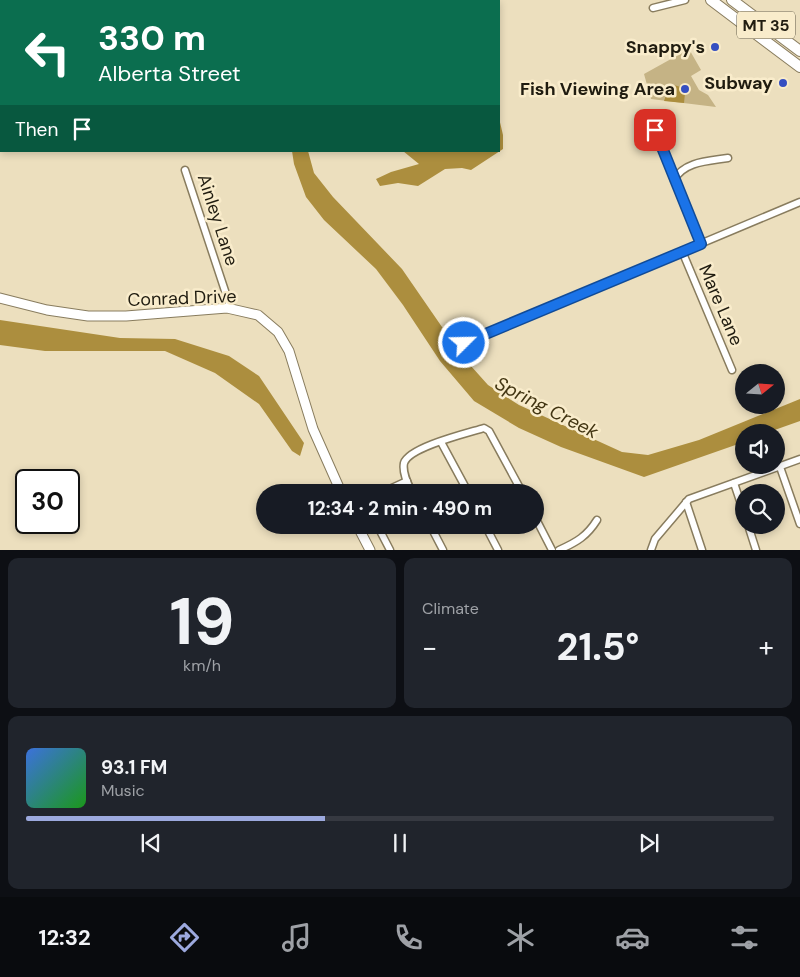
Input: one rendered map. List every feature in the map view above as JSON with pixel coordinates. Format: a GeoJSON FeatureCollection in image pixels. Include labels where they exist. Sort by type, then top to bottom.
{"type":"FeatureCollection","features":[{"type":"Feature","properties":{"kind":"main road","name":"MT 35"},"geometry":{"type":"LineString","coordinates":[[711,0],[800,67]]}},
{"type":"Feature","properties":{"kind":"main road","name":"MT 35"},"geometry":{"type":"LineString","coordinates":[[732,0],[800,51]]}},
{"type":"Feature","properties":{"kind":"main road","name":"Conrad Drive"},"geometry":{"type":"LineString","coordinates":[[0,298],[47,310],[88,316],[126,316],[231,309],[258,315],[272,325],[284,342],[313,429],[337,484]]}},
{"type":"Feature","properties":{"kind":"main road"},"geometry":{"type":"LineString","coordinates":[[362,534],[370,550]]}},
{"type":"Feature","properties":{"kind":"street"},"geometry":{"type":"LineString","coordinates":[[668,0],[653,8],[685,0]]}},
{"type":"Feature","properties":{"kind":"street"},"geometry":{"type":"LineString","coordinates":[[655,130],[701,244]]}},
{"type":"Feature","properties":{"kind":"street"},"geometry":{"type":"LineString","coordinates":[[674,180],[682,169],[728,158]]}},
{"type":"Feature","properties":{"kind":"street","name":"Ainley Lane"},"geometry":{"type":"LineString","coordinates":[[186,170],[231,309]]}},
{"type":"Feature","properties":{"kind":"street"},"geometry":{"type":"LineString","coordinates":[[464,343],[800,202]]}},
{"type":"Feature","properties":{"kind":"street","name":"Mare Lane"},"geometry":{"type":"LineString","coordinates":[[682,251],[732,370]]}},
{"type":"Feature","properties":{"kind":"street"},"geometry":{"type":"LineString","coordinates":[[408,484],[404,468],[407,458],[418,450],[484,428],[487,429],[518,484]]}},
{"type":"Feature","properties":{"kind":"street"},"geometry":{"type":"LineString","coordinates":[[441,442],[464,484]]}},
{"type":"Feature","properties":{"kind":"street"},"geometry":{"type":"LineString","coordinates":[[785,465],[800,459]]}},
{"type":"Feature","properties":{"kind":"street"},"geometry":{"type":"LineString","coordinates":[[651,550],[655,539],[690,499],[760,474]]}},
{"type":"Feature","properties":{"kind":"street"},"geometry":{"type":"LineString","coordinates":[[782,474],[800,524]]}},
{"type":"Feature","properties":{"kind":"street"},"geometry":{"type":"LineString","coordinates":[[400,484],[407,481]]}},
{"type":"Feature","properties":{"kind":"street"},"geometry":{"type":"LineString","coordinates":[[686,502],[702,550]]}},
{"type":"Feature","properties":{"kind":"street"},"geometry":{"type":"LineString","coordinates":[[560,550],[578,542],[589,533],[597,520]]}},
{"type":"Feature","properties":{"kind":"street"},"geometry":{"type":"LineString","coordinates":[[382,534],[390,550]]}},
{"type":"Feature","properties":{"kind":"street"},"geometry":{"type":"LineString","coordinates":[[435,534],[443,550]]}},
{"type":"Feature","properties":{"kind":"street"},"geometry":{"type":"LineString","coordinates":[[490,534],[498,550]]}},
{"type":"Feature","properties":{"kind":"street"},"geometry":{"type":"LineString","coordinates":[[544,534],[552,550]]}},
{"type":"Feature","properties":{"kind":"street"},"geometry":{"type":"LineString","coordinates":[[751,534],[756,550]]}},
{"type":"Feature","properties":{"kind":"shaded area"},"geometry":{"type":"Polygon","coordinates":[[[689,49],[701,70],[691,76],[699,90],[708,95],[716,107],[651,99],[644,74],[689,49]]]}},
{"type":"Feature","properties":{"kind":"shaded area"},"geometry":{"type":"Polygon","coordinates":[[[670,84],[681,87],[685,93],[684,103],[664,101],[670,84]]]}},
{"type":"Feature","properties":{"kind":"shaded area"},"geometry":{"type":"Polygon","coordinates":[[[500,122],[503,135],[503,149],[500,151],[500,122]]]}},
{"type":"Feature","properties":{"kind":"shaded area"},"geometry":{"type":"Polygon","coordinates":[[[292,152],[308,152],[314,173],[333,197],[402,269],[462,356],[488,385],[519,405],[622,452],[648,455],[699,440],[735,425],[735,445],[644,477],[561,447],[519,428],[474,401],[440,361],[403,305],[376,269],[324,220],[306,197],[294,164],[292,152]]]}},
{"type":"Feature","properties":{"kind":"shaded area"},"geometry":{"type":"Polygon","coordinates":[[[404,152],[498,152],[471,170],[462,168],[445,169],[418,186],[398,183],[380,186],[376,179],[391,172],[419,164],[404,152]]]}},
{"type":"Feature","properties":{"kind":"shaded area"},"geometry":{"type":"Polygon","coordinates":[[[0,320],[120,338],[175,339],[229,356],[259,376],[304,443],[300,456],[292,451],[259,404],[215,373],[165,351],[45,351],[0,345],[0,320]]]}},
{"type":"Feature","properties":{"kind":"shaded area"},"geometry":{"type":"Polygon","coordinates":[[[800,399],[800,421],[785,426],[785,424],[738,424],[763,414],[785,414],[785,405],[800,399]]]}},
{"type":"Feature","properties":{"kind":"place","name":"Snappy's"},"geometry":{"type":"Point","coordinates":[715,47]}},
{"type":"Feature","properties":{"kind":"place","name":"Subway"},"geometry":{"type":"Point","coordinates":[783,83]}},
{"type":"Feature","properties":{"kind":"place","name":"Fish Viewing Area"},"geometry":{"type":"Point","coordinates":[685,89]}},
{"type":"Feature","properties":{"kind":"route"},"geometry":{"type":"LineString","coordinates":[[464,343],[701,244],[655,130]]}},
{"type":"Feature","properties":{"kind":"water label","name":"Spring Creek"},"geometry":{"type":"Point","coordinates":[547,407]}}]}
